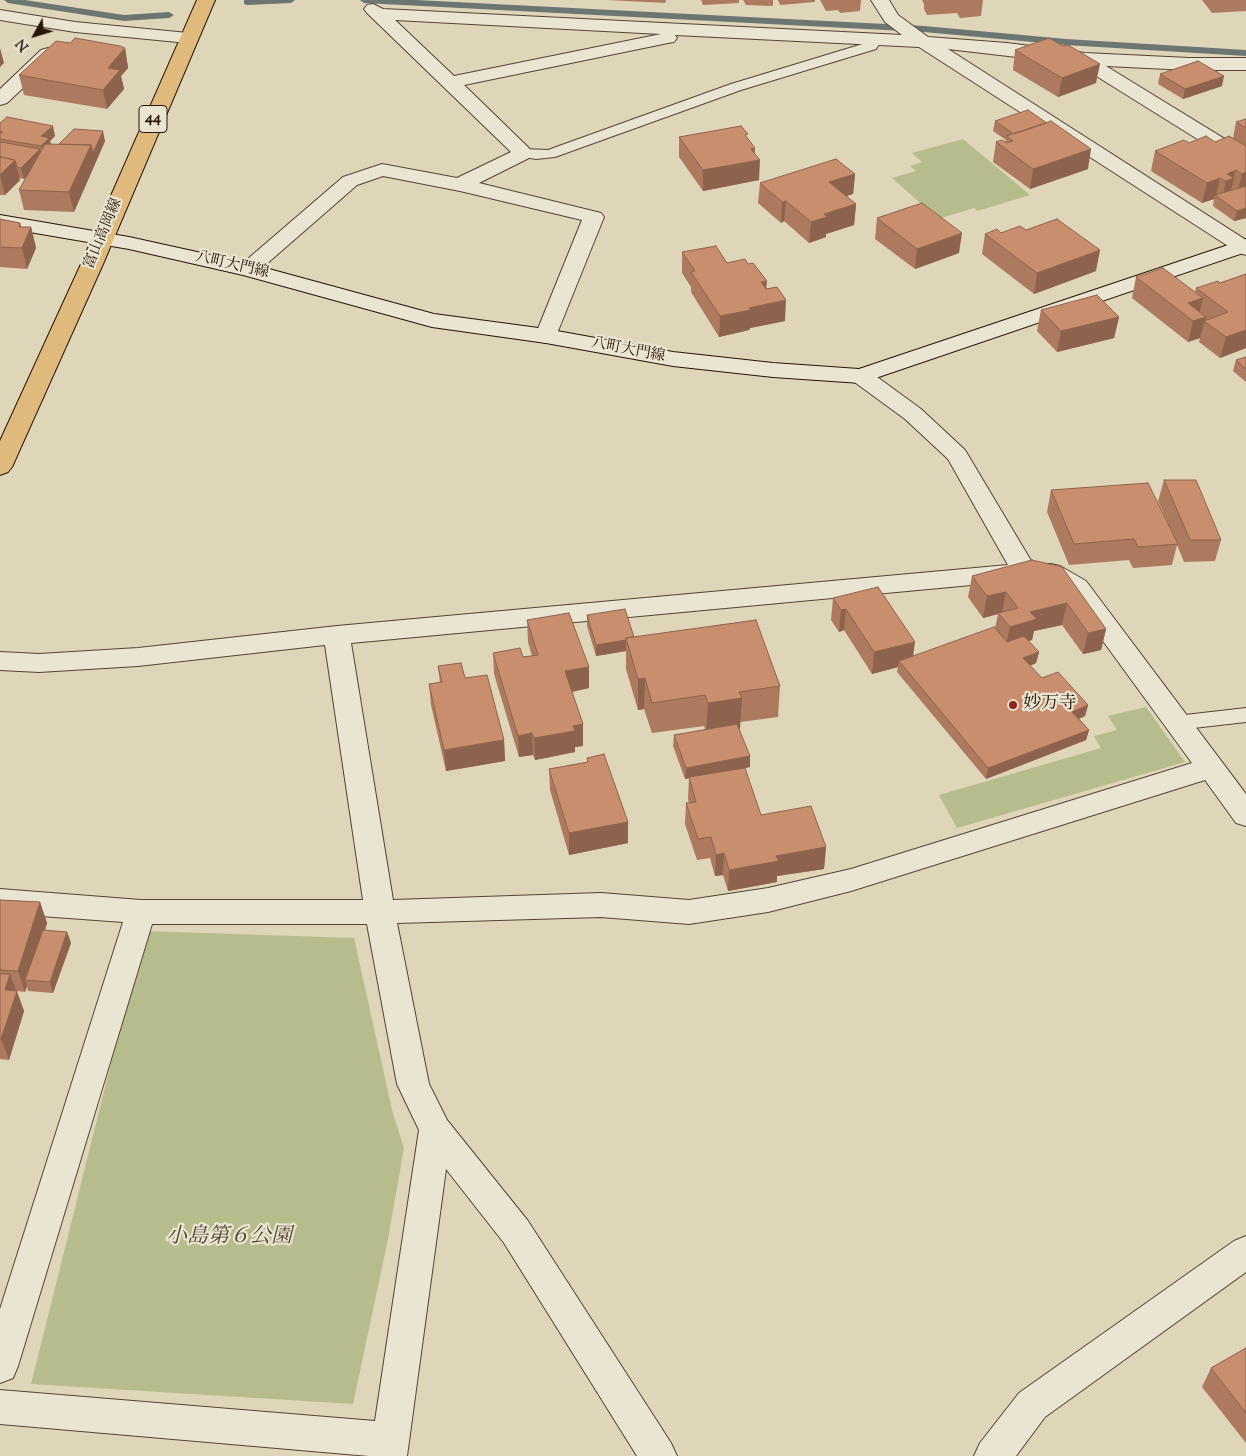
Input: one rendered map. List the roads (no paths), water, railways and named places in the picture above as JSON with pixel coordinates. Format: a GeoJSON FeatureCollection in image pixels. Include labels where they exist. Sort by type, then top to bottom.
{"type":"FeatureCollection","features":[{"type":"Feature","properties":{"kind":"main road","name":"富山高岡線"},"geometry":{"type":"LineString","coordinates":[[0,467],[206,0]]}},
{"type":"Feature","properties":{"kind":"street"},"geometry":{"type":"LineString","coordinates":[[880,0],[891,18],[920,40],[1245,246]]}},
{"type":"Feature","properties":{"kind":"street"},"geometry":{"type":"LineString","coordinates":[[372,7],[673,29],[875,40],[920,40],[1080,58],[1189,64],[1246,64]]}},
{"type":"Feature","properties":{"kind":"street"},"geometry":{"type":"LineString","coordinates":[[372,7],[524,153],[460,185]]}},
{"type":"Feature","properties":{"kind":"street"},"geometry":{"type":"LineString","coordinates":[[0,15],[76,27],[188,38]]}},
{"type":"Feature","properties":{"kind":"street"},"geometry":{"type":"LineString","coordinates":[[0,99],[76,27]]}},
{"type":"Feature","properties":{"kind":"street"},"geometry":{"type":"LineString","coordinates":[[450,82],[674,37],[673,29]]}},
{"type":"Feature","properties":{"kind":"street"},"geometry":{"type":"LineString","coordinates":[[1080,58],[1246,161]]}},
{"type":"Feature","properties":{"kind":"street"},"geometry":{"type":"LineString","coordinates":[[1216,63],[1246,80]]}},
{"type":"Feature","properties":{"kind":"street"},"geometry":{"type":"LineString","coordinates":[[247,269],[350,181],[382,170],[460,185],[594,217],[546,336]]}},
{"type":"Feature","properties":{"kind":"street","name":"八町大門線"},"geometry":{"type":"LineString","coordinates":[[0,221],[102,239],[247,269],[432,320],[546,336],[673,360],[861,376],[1245,246]]}},
{"type":"Feature","properties":{"kind":"street"},"geometry":{"type":"LineString","coordinates":[[861,376],[912,414],[957,455],[1025,572]]}},
{"type":"Feature","properties":{"kind":"street"},"geometry":{"type":"LineString","coordinates":[[0,661],[39,663],[138,657],[337,635],[1025,572],[1051,572],[1077,587],[1246,815]]}},
{"type":"Feature","properties":{"kind":"street"},"geometry":{"type":"LineString","coordinates":[[337,635],[380,912],[413,1084],[435,1130],[516,1232],[658,1456]]}},
{"type":"Feature","properties":{"kind":"street"},"geometry":{"type":"LineString","coordinates":[[0,901],[141,912],[380,912],[601,905],[689,912],[768,900],[851,880],[1210,768]]}},
{"type":"Feature","properties":{"kind":"street"},"geometry":{"type":"LineString","coordinates":[[0,1366],[141,912]]}},
{"type":"Feature","properties":{"kind":"street"},"geometry":{"type":"LineString","coordinates":[[0,1407],[389,1448],[435,1130]]}},
{"type":"Feature","properties":{"kind":"street"},"geometry":{"type":"LineString","coordinates":[[993,1456],[1032,1405],[1246,1252]]}},
{"type":"Feature","properties":{"kind":"lane"},"geometry":{"type":"LineString","coordinates":[[524,153],[536,155],[550,154],[736,87],[871,46],[875,40]]}},
{"type":"Feature","properties":{"kind":"lane"},"geometry":{"type":"LineString","coordinates":[[1176,723],[1246,715]]}},
{"type":"Feature","properties":{"kind":"waterway"},"geometry":{"type":"LineString","coordinates":[[8,0],[124,18],[169,15]]}},
{"type":"Feature","properties":{"kind":"waterway"},"geometry":{"type":"LineString","coordinates":[[247,2],[291,0]]}},
{"type":"Feature","properties":{"kind":"waterway"},"geometry":{"type":"LineString","coordinates":[[364,0],[924,29],[1066,42],[1246,53]]}},
{"type":"Feature","properties":{"kind":"place","name":"妙万寺"},"geometry":{"type":"Point","coordinates":[1013,705]}},
{"type":"Feature","properties":{"kind":"park label","name":"小島第６公園"},"geometry":{"type":"Point","coordinates":[229,1238]}}]}
